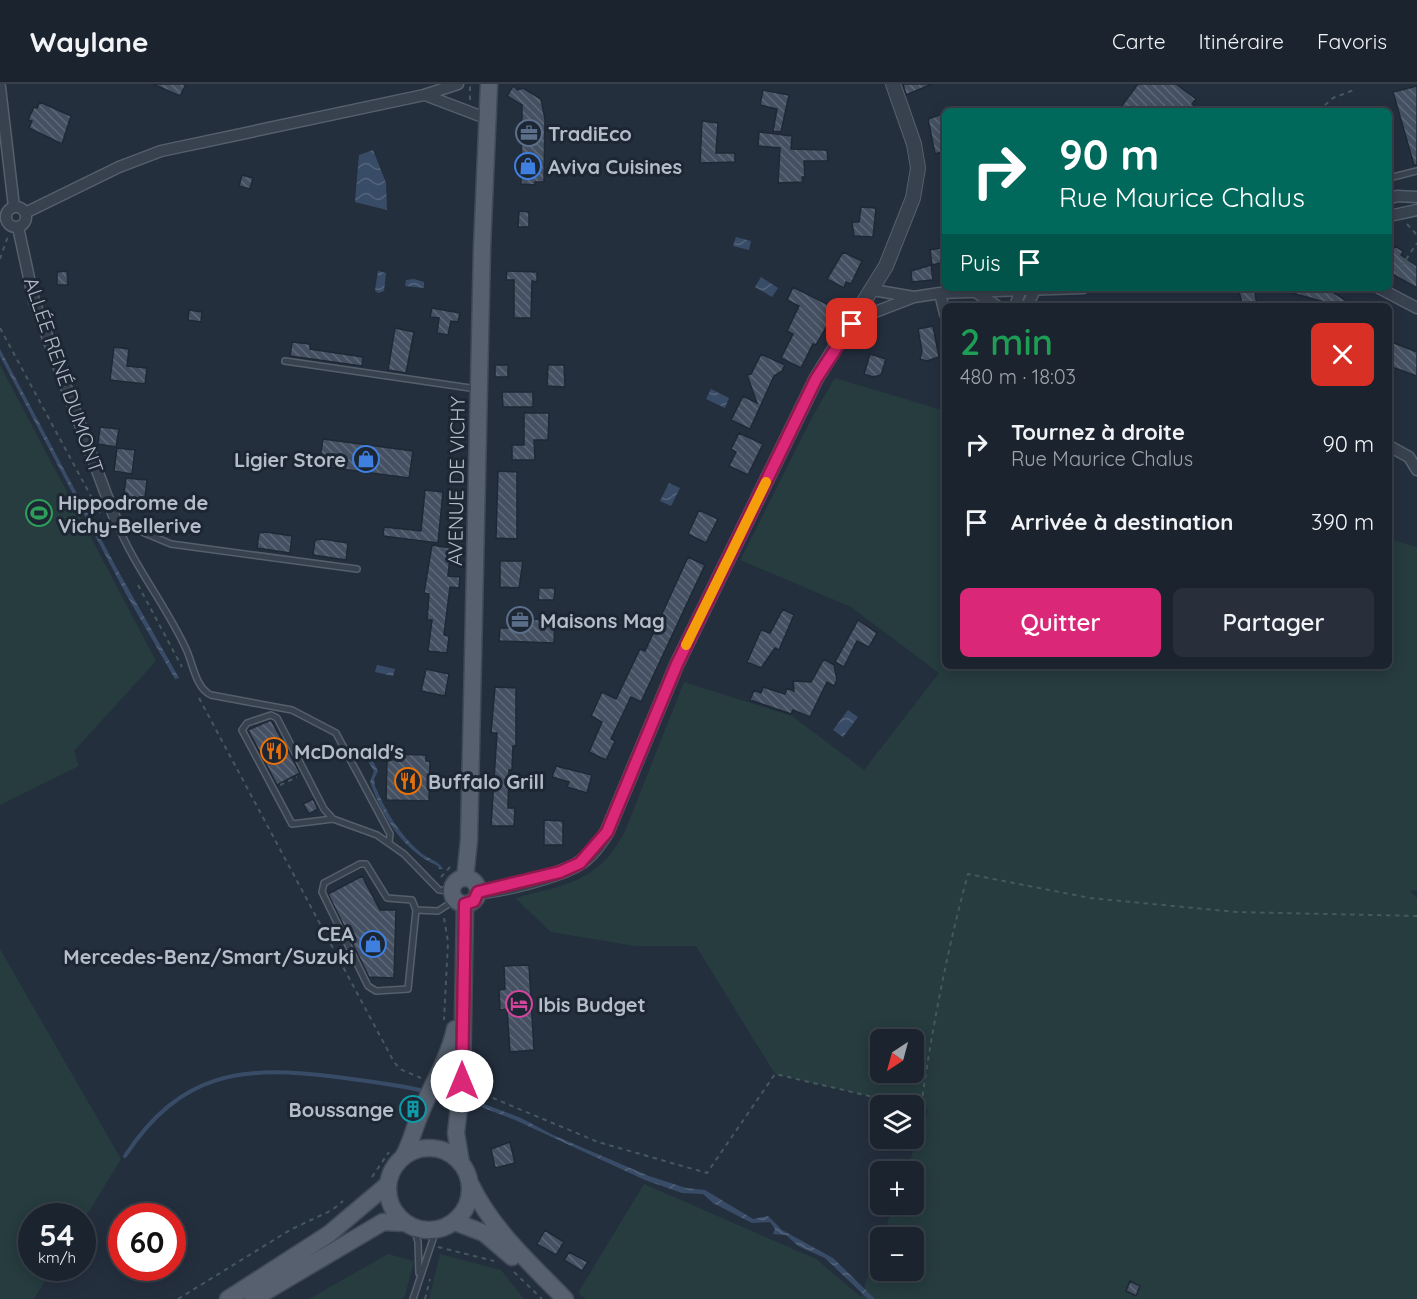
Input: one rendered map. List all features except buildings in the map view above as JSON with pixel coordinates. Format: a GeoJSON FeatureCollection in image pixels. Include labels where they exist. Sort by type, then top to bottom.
{"type":"FeatureCollection","features":[{"type":"Feature","properties":{"kind":"main road","name":"AVENUE DE VICHY"},"geometry":{"type":"LineString","coordinates":[[465,878],[468,840],[489,84]]}},
{"type":"Feature","properties":{"kind":"main road"},"geometry":{"type":"LineString","coordinates":[[453,901],[474,901],[478,892],[474,882],[465,878],[456,882],[453,901],[462,999],[462,1081],[456,1133],[461,1163],[479,1201],[511,1244],[565,1299]]}},
{"type":"Feature","properties":{"kind":"main road"},"geometry":{"type":"LineString","coordinates":[[228,1299],[329,1234],[387,1185],[398,1151],[412,1143],[419,1117],[451,1048],[462,999]]}},
{"type":"Feature","properties":{"kind":"main road"},"geometry":{"type":"LineString","coordinates":[[398,1151],[433,1148],[453,1156],[461,1163]]}},
{"type":"Feature","properties":{"kind":"main road"},"geometry":{"type":"LineString","coordinates":[[253,1299],[383,1222],[409,1226],[433,1237],[455,1222],[468,1204],[470,1183]]}},
{"type":"Feature","properties":{"kind":"main road"},"geometry":{"type":"LineString","coordinates":[[387,1185],[391,1206],[409,1226]]}},
{"type":"Feature","properties":{"kind":"main road"},"geometry":{"type":"LineString","coordinates":[[455,1222],[484,1233],[504,1249],[553,1299]]}},
{"type":"Feature","properties":{"kind":"street"},"geometry":{"type":"LineString","coordinates":[[25,213],[119,167],[161,151],[424,95],[458,84]]}},
{"type":"Feature","properties":{"kind":"street"},"geometry":{"type":"LineString","coordinates":[[478,892],[570,868],[580,863],[597,848],[607,832],[677,664],[816,379],[886,266],[917,182],[914,144],[893,84]]}},
{"type":"Feature","properties":{"kind":"street"},"geometry":{"type":"LineString","coordinates":[[0,87],[14,207],[6,216],[15,226],[25,222],[25,213]]}},
{"type":"Feature","properties":{"kind":"street"},"geometry":{"type":"LineString","coordinates":[[424,95],[488,119]]}},
{"type":"Feature","properties":{"kind":"street"},"geometry":{"type":"LineString","coordinates":[[1392,198],[1397,196],[1417,197]]}},
{"type":"Feature","properties":{"kind":"street"},"geometry":{"type":"LineString","coordinates":[[14,207],[25,213]]}},
{"type":"Feature","properties":{"kind":"street"},"geometry":{"type":"LineString","coordinates":[[1392,215],[1417,210]]}},
{"type":"Feature","properties":{"kind":"street","name":"ALLÉE RENÉ DUMONT"},"geometry":{"type":"LineString","coordinates":[[15,226],[34,301],[116,521]]}},
{"type":"Feature","properties":{"kind":"street"},"geometry":{"type":"LineString","coordinates":[[873,290],[914,297]]}},
{"type":"Feature","properties":{"kind":"street"},"geometry":{"type":"LineString","coordinates":[[852,324],[875,312],[914,297],[940,293],[1046,291]]}},
{"type":"Feature","properties":{"kind":"street"},"geometry":{"type":"LineString","coordinates":[[1385,291],[1417,308]]}},
{"type":"Feature","properties":{"kind":"street"},"geometry":{"type":"LineString","coordinates":[[1016,303],[1020,292]]}},
{"type":"Feature","properties":{"kind":"street"},"geometry":{"type":"LineString","coordinates":[[1028,303],[1034,292]]}},
{"type":"Feature","properties":{"kind":"street"},"geometry":{"type":"LineString","coordinates":[[940,293],[942,303]]}},
{"type":"Feature","properties":{"kind":"street"},"geometry":{"type":"LineString","coordinates":[[977,293],[992,303]]}},
{"type":"Feature","properties":{"kind":"street"},"geometry":{"type":"LineString","coordinates":[[1392,448],[1409,457],[1417,470]]}},
{"type":"Feature","properties":{"kind":"lane"},"geometry":{"type":"LineString","coordinates":[[1392,177],[1417,171]]}},
{"type":"Feature","properties":{"kind":"lane"},"geometry":{"type":"LineString","coordinates":[[285,361],[479,389]]}},
{"type":"Feature","properties":{"kind":"lane"},"geometry":{"type":"LineString","coordinates":[[116,521],[171,544],[357,570]]}},
{"type":"Feature","properties":{"kind":"lane"},"geometry":{"type":"LineString","coordinates":[[116,521],[150,590],[186,650],[203,690],[211,695],[292,710],[336,733],[390,834],[389,842]]}},
{"type":"Feature","properties":{"kind":"lane"},"geometry":{"type":"LineString","coordinates":[[333,819],[292,824],[242,730],[247,723],[271,715],[277,718],[304,773],[333,819],[389,842],[453,901]]}},
{"type":"Feature","properties":{"kind":"lane"},"geometry":{"type":"LineString","coordinates":[[360,864],[366,864],[387,898],[412,900],[416,910],[408,989],[376,991],[368,986],[321,892],[324,883],[360,864]]}},
{"type":"Feature","properties":{"kind":"lane"},"geometry":{"type":"LineString","coordinates":[[416,910],[453,901]]}},
{"type":"Feature","properties":{"kind":"lane"},"geometry":{"type":"LineString","coordinates":[[409,1226],[418,1242],[419,1278]]}},
{"type":"Feature","properties":{"kind":"lane"},"geometry":{"type":"LineString","coordinates":[[413,1299],[433,1237]]}},
{"type":"Feature","properties":{"kind":"path"},"geometry":{"type":"LineString","coordinates":[[1321,108],[1333,98],[1354,90]]}},
{"type":"Feature","properties":{"kind":"path"},"geometry":{"type":"LineString","coordinates":[[1407,224],[1417,235]]}},
{"type":"Feature","properties":{"kind":"path"},"geometry":{"type":"LineString","coordinates":[[0,259],[15,226]]}},
{"type":"Feature","properties":{"kind":"path"},"geometry":{"type":"LineString","coordinates":[[1392,280],[1417,243]]}},
{"type":"Feature","properties":{"kind":"path"},"geometry":{"type":"LineString","coordinates":[[0,328],[100,515]]}},
{"type":"Feature","properties":{"kind":"path"},"geometry":{"type":"LineString","coordinates":[[134,576],[183,668]]}},
{"type":"Feature","properties":{"kind":"path"},"geometry":{"type":"LineString","coordinates":[[194,689],[394,1062],[400,1069],[426,1079]]}},
{"type":"Feature","properties":{"kind":"path"},"geometry":{"type":"LineString","coordinates":[[273,789],[304,773]]}},
{"type":"Feature","properties":{"kind":"path"},"geometry":{"type":"LineString","coordinates":[[923,1095],[948,949],[968,874],[1090,898],[1225,911],[1417,916]]}},
{"type":"Feature","properties":{"kind":"path"},"geometry":{"type":"LineString","coordinates":[[444,1028],[448,942],[453,901]]}},
{"type":"Feature","properties":{"kind":"path"},"geometry":{"type":"LineString","coordinates":[[462,1081],[471,1082],[476,1093],[598,1142],[707,1173],[775,1074],[870,1096]]}},
{"type":"Feature","properties":{"kind":"path"},"geometry":{"type":"LineString","coordinates":[[372,1199],[368,1186],[398,1151]]}},
{"type":"Feature","properties":{"kind":"path"},"geometry":{"type":"LineString","coordinates":[[178,1299],[290,1230],[332,1210],[349,1197]]}},
{"type":"Feature","properties":{"kind":"path"},"geometry":{"type":"LineString","coordinates":[[433,1237],[505,1263]]}},
{"type":"Feature","properties":{"kind":"path"},"geometry":{"type":"LineString","coordinates":[[512,1270],[542,1299]]}},
{"type":"Feature","properties":{"kind":"green space","name":"Hippodrome de Vichy-Bellerive"},"geometry":{"type":"Polygon","coordinates":[[[0,365],[156,661],[74,751],[79,766],[0,805],[0,365]]]}},
{"type":"Feature","properties":{"kind":"green space"},"geometry":{"type":"Polygon","coordinates":[[[835,378],[942,410],[942,669],[1392,669],[1392,540],[1417,547],[1417,890],[1410,891],[1417,898],[1417,1299],[586,1299],[578,1293],[644,1184],[816,1259],[861,1297],[870,1271],[870,1281],[924,1281],[924,1227],[886,1227],[890,1215],[924,1215],[924,1161],[910,1161],[914,1149],[924,1149],[924,1121],[928,1110],[924,1109],[924,1095],[870,1096],[775,1074],[696,946],[635,946],[551,932],[515,898],[579,879],[604,861],[615,848],[625,831],[684,682],[792,716],[864,770],[939,673],[851,607],[740,560],[815,412],[835,378]]]}},
{"type":"Feature","properties":{"kind":"green space"},"geometry":{"type":"Polygon","coordinates":[[[0,949],[121,1159],[94,1203],[18,1203],[18,1281],[45,1281],[34,1299],[0,1299],[0,949]]]}},
{"type":"Feature","properties":{"kind":"green space"},"geometry":{"type":"Polygon","coordinates":[[[388,1254],[414,1261],[405,1296],[402,1299],[309,1299],[388,1254]]]}},
{"type":"Feature","properties":{"kind":"green space"},"geometry":{"type":"Polygon","coordinates":[[[440,1254],[501,1270],[524,1299],[429,1299],[440,1254]]]}},
{"type":"Feature","properties":{"kind":"water"},"geometry":{"type":"Polygon","coordinates":[[[373,150],[386,183],[387,210],[355,202],[359,155],[373,150]]]}},
{"type":"Feature","properties":{"kind":"water"},"geometry":{"type":"Polygon","coordinates":[[[736,237],[751,241],[749,250],[733,246],[736,237]]]}},
{"type":"Feature","properties":{"kind":"water"},"geometry":{"type":"Polygon","coordinates":[[[378,271],[386,273],[384,291],[378,293],[375,290],[378,271]]]}},
{"type":"Feature","properties":{"kind":"water"},"geometry":{"type":"Polygon","coordinates":[[[761,277],[778,288],[772,297],[755,287],[761,277]]]}},
{"type":"Feature","properties":{"kind":"water"},"geometry":{"type":"Polygon","coordinates":[[[414,279],[424,282],[424,288],[405,286],[406,280],[414,279]]]}},
{"type":"Feature","properties":{"kind":"water"},"geometry":{"type":"Polygon","coordinates":[[[0,349],[116,567],[179,678],[175,679],[126,594],[0,356],[0,349]]]}},
{"type":"Feature","properties":{"kind":"water"},"geometry":{"type":"Polygon","coordinates":[[[711,389],[729,398],[725,408],[706,399],[711,389]]]}},
{"type":"Feature","properties":{"kind":"water"},"geometry":{"type":"Polygon","coordinates":[[[669,483],[680,488],[671,506],[660,501],[669,483]]]}},
{"type":"Feature","properties":{"kind":"water"},"geometry":{"type":"Polygon","coordinates":[[[377,665],[395,669],[393,676],[375,672],[377,665]]]}},
{"type":"Feature","properties":{"kind":"water"},"geometry":{"type":"Polygon","coordinates":[[[848,710],[858,717],[843,737],[833,730],[848,710]]]}},
{"type":"Feature","properties":{"kind":"water"},"geometry":{"type":"Polygon","coordinates":[[[366,747],[378,771],[374,779],[375,786],[394,822],[413,846],[443,869],[439,869],[438,866],[414,851],[404,842],[388,820],[370,782],[374,771],[362,751],[366,747]]]}},
{"type":"Feature","properties":{"kind":"water"},"geometry":{"type":"Polygon","coordinates":[[[476,1101],[521,1118],[553,1135],[649,1176],[686,1188],[705,1190],[753,1219],[768,1216],[782,1230],[833,1258],[875,1299],[868,1299],[825,1258],[798,1246],[786,1235],[773,1234],[775,1229],[770,1222],[752,1223],[713,1203],[703,1194],[682,1193],[645,1180],[515,1120],[476,1105],[476,1101]]]}},
{"type":"Feature","properties":{"kind":"waterway"},"geometry":{"type":"LineString","coordinates":[[125,1156],[146,1128],[169,1106],[192,1090],[217,1080],[243,1074],[303,1073],[403,1086],[424,1091]]}},
{"type":"Feature","properties":{"kind":"slow traffic"},"geometry":{"type":"LineString","coordinates":[[686,645],[766,482]]}},
{"type":"Feature","properties":{"kind":"place","name":"TradiEco"},"geometry":{"type":"Point","coordinates":[529,133]}},
{"type":"Feature","properties":{"kind":"place","name":"Aviva Cuisines"},"geometry":{"type":"Point","coordinates":[528,166]}},
{"type":"Feature","properties":{"kind":"place","name":"Ligier Store"},"geometry":{"type":"Point","coordinates":[366,459]}},
{"type":"Feature","properties":{"kind":"place","name":"Hippodrome de Vichy-Bellerive"},"geometry":{"type":"Point","coordinates":[39,513]}},
{"type":"Feature","properties":{"kind":"place","name":"Maisons Mag"},"geometry":{"type":"Point","coordinates":[520,620]}},
{"type":"Feature","properties":{"kind":"place","name":"McDonald's"},"geometry":{"type":"Point","coordinates":[274,751]}},
{"type":"Feature","properties":{"kind":"place","name":"Buffalo Grill"},"geometry":{"type":"Point","coordinates":[408,781]}},
{"type":"Feature","properties":{"kind":"place","name":"CEA Mercedes-Benz/Smart/Suzuki"},"geometry":{"type":"Point","coordinates":[373,944]}},
{"type":"Feature","properties":{"kind":"place","name":"Ibis Budget"},"geometry":{"type":"Point","coordinates":[519,1004]}},
{"type":"Feature","properties":{"kind":"place","name":"Boussange"},"geometry":{"type":"Point","coordinates":[413,1109]}},
{"type":"Feature","properties":{"kind":"route"},"geometry":{"type":"LineString","coordinates":[[462,1081],[465,904],[474,901],[478,892],[560,872],[580,863],[597,848],[618,811],[677,664],[816,379],[852,324]]}}]}
